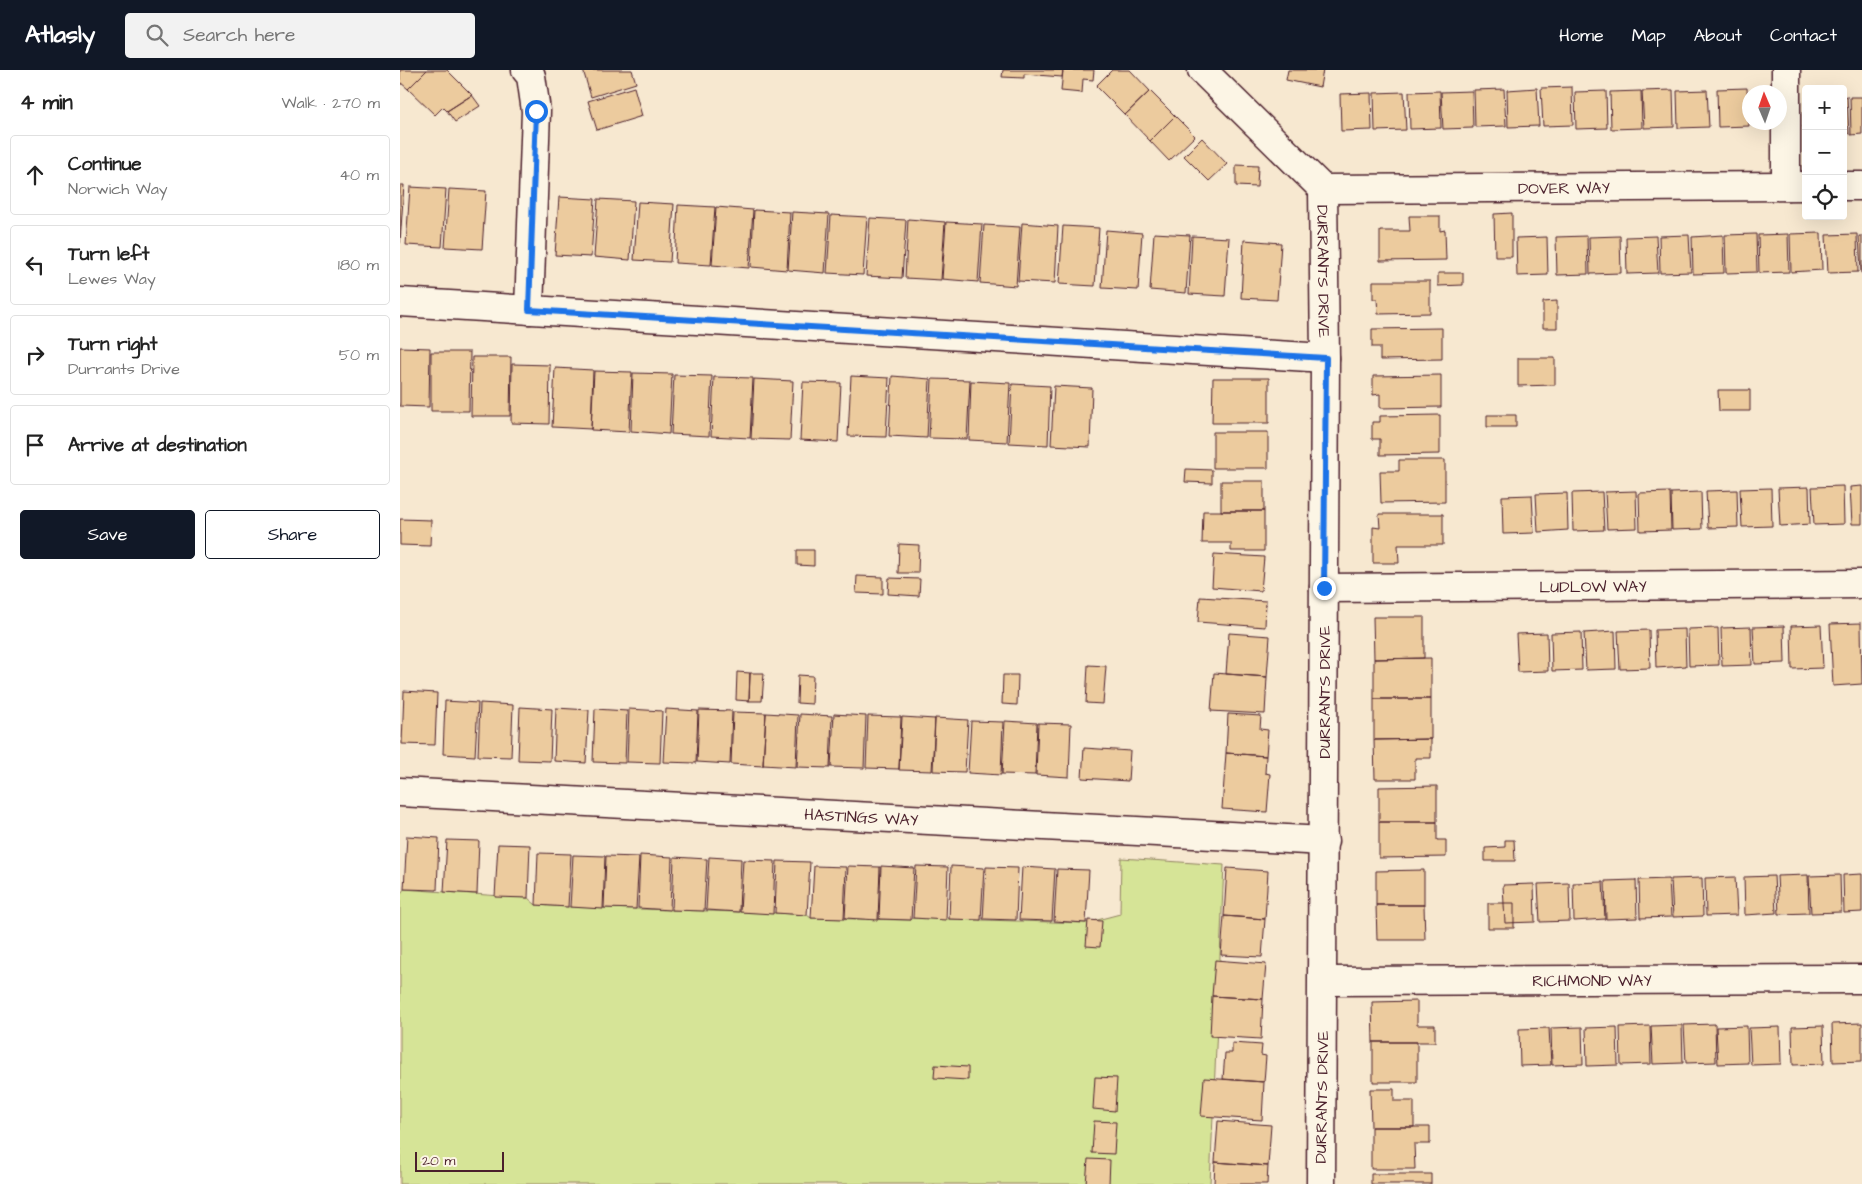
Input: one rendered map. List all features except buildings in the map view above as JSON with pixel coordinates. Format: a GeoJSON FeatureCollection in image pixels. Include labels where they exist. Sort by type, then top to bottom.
{"type":"FeatureCollection","features":[{"type":"Feature","properties":{"kind":"street"},"geometry":{"type":"LineString","coordinates":[[526,70],[531,76],[536,111],[529,310]]}},
{"type":"Feature","properties":{"kind":"street","name":"DURRANTS DRIVE"},"geometry":{"type":"LineString","coordinates":[[1202,70],[1323,189],[1326,358],[1321,1184]]}},
{"type":"Feature","properties":{"kind":"street"},"geometry":{"type":"LineString","coordinates":[[1786,70],[1796,186]]}},
{"type":"Feature","properties":{"kind":"street","name":"DOVER WAY"},"geometry":{"type":"LineString","coordinates":[[1323,189],[1796,186]]}},
{"type":"Feature","properties":{"kind":"street"},"geometry":{"type":"LineString","coordinates":[[1847,186],[1862,186]]}},
{"type":"Feature","properties":{"kind":"street"},"geometry":{"type":"LineString","coordinates":[[400,302],[1326,358]]}},
{"type":"Feature","properties":{"kind":"street","name":"LUDLOW WAY"},"geometry":{"type":"LineString","coordinates":[[1324,588],[1862,584]]}},
{"type":"Feature","properties":{"kind":"street","name":"HASTINGS WAY"},"geometry":{"type":"LineString","coordinates":[[400,792],[1324,841]]}},
{"type":"Feature","properties":{"kind":"street","name":"RICHMOND WAY"},"geometry":{"type":"LineString","coordinates":[[1323,981],[1862,979]]}},
{"type":"Feature","properties":{"kind":"green space"},"geometry":{"type":"Polygon","coordinates":[[[1121,858],[1224,865],[1210,1184],[400,1184],[400,895],[404,889],[528,898],[536,905],[570,907],[775,913],[807,915],[811,918],[911,920],[913,918],[1086,923],[1120,914],[1121,858]]]}},
{"type":"Feature","properties":{"kind":"route"},"geometry":{"type":"LineString","coordinates":[[536,111],[529,310],[1326,358],[1324,588]]}}]}
